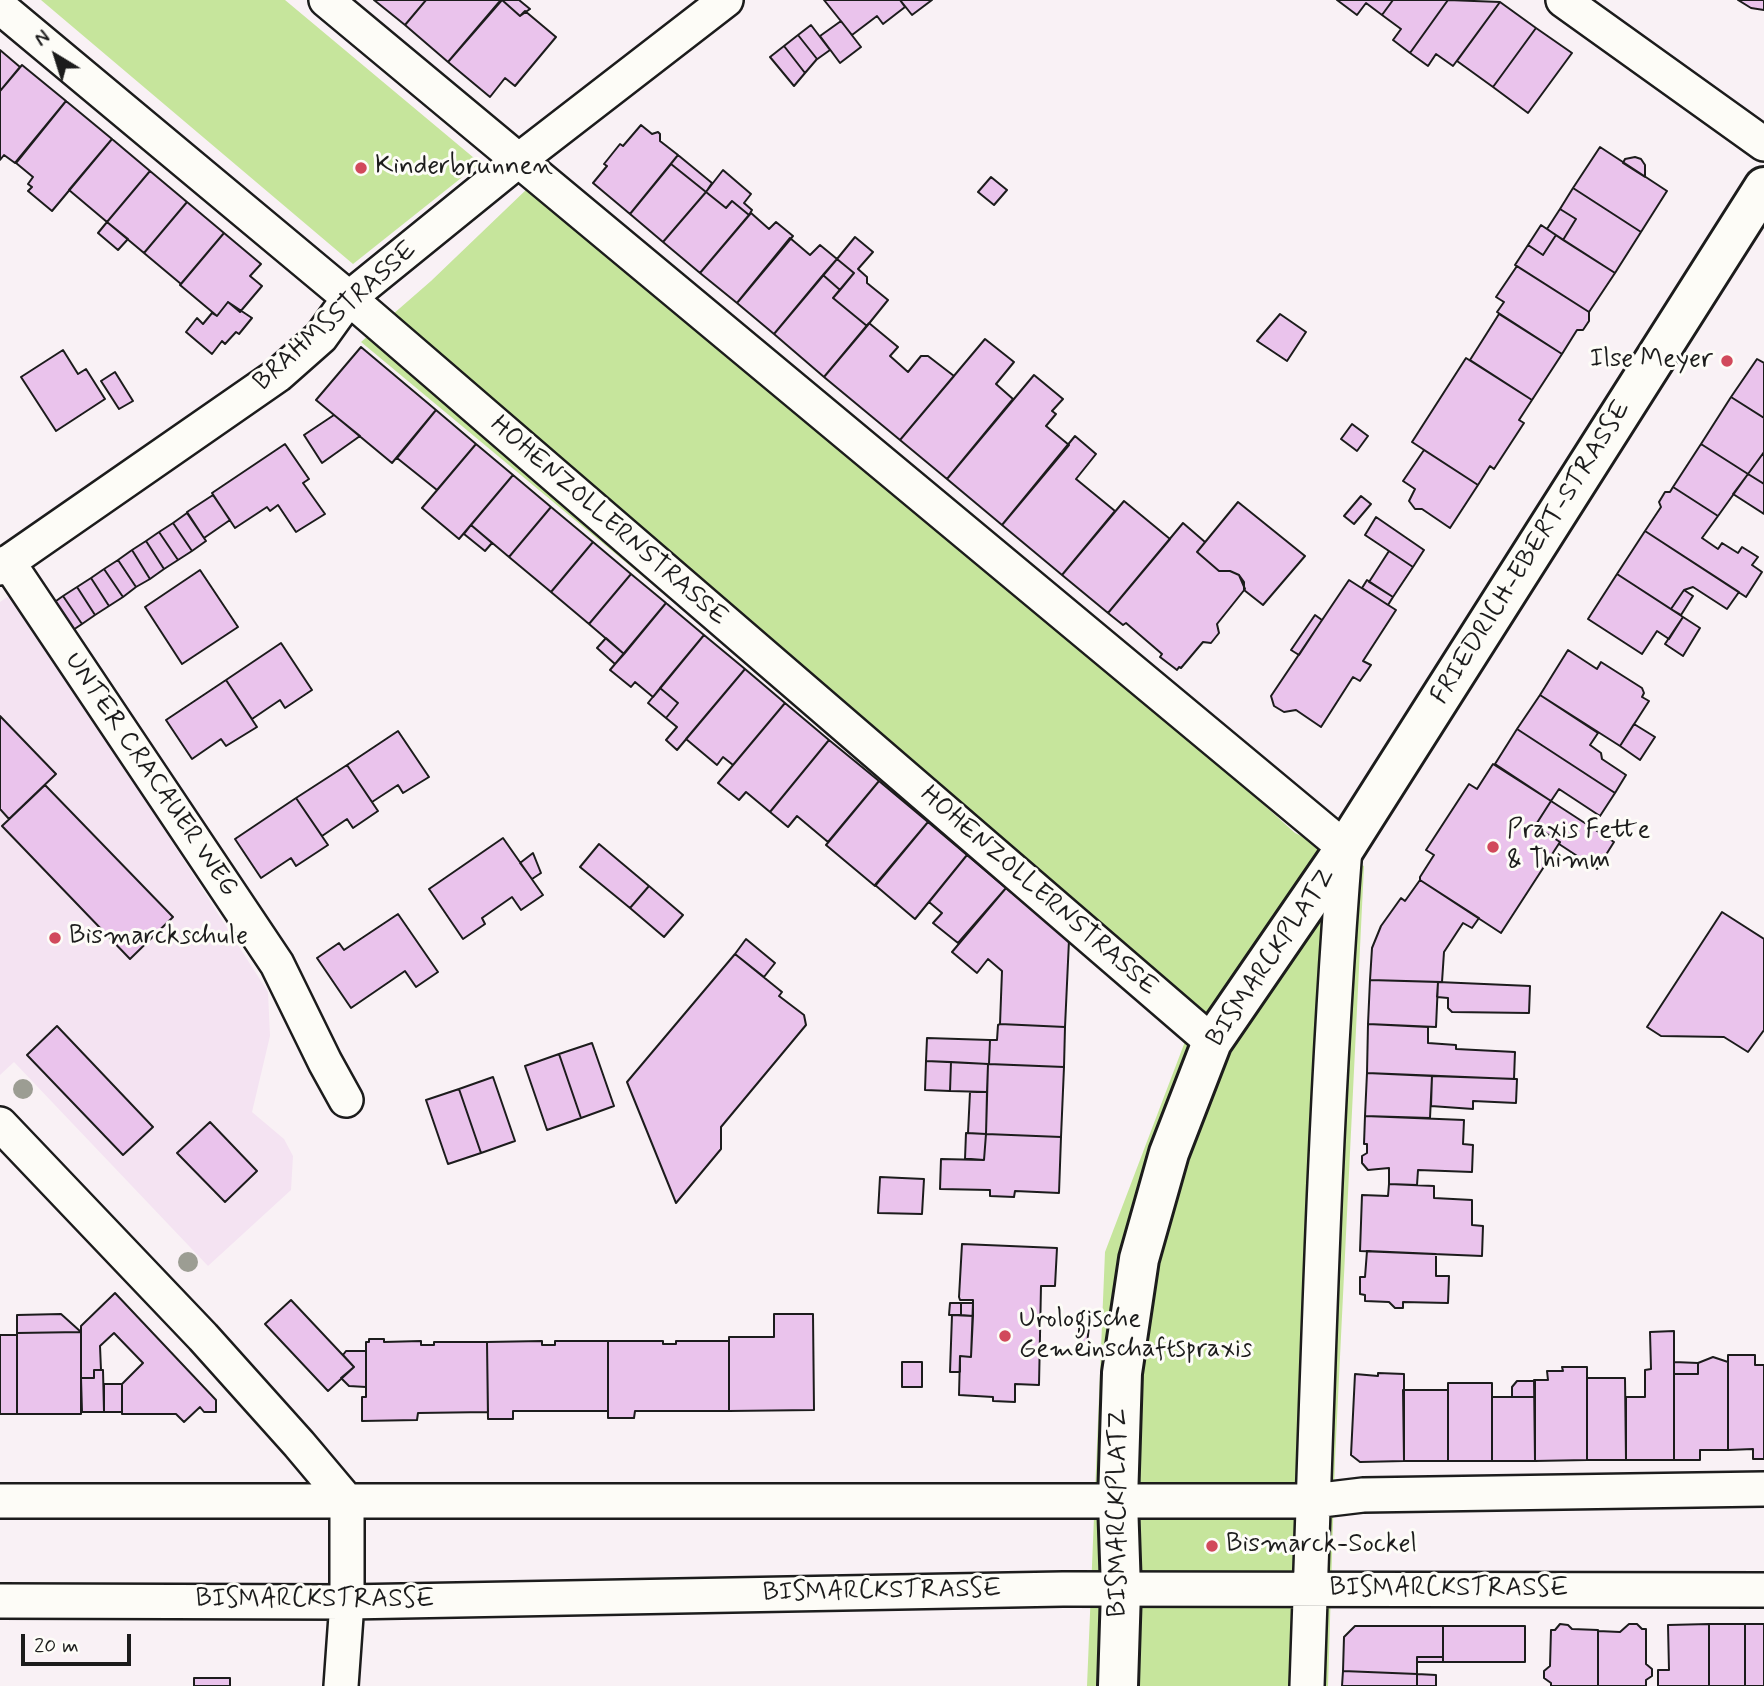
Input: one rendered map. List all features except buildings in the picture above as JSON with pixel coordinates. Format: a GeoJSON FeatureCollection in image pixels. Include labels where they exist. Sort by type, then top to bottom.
{"type":"FeatureCollection","features":[{"type":"Feature","properties":{"kind":"street"},"geometry":{"type":"LineString","coordinates":[[326,0],[1345,848]]}},
{"type":"Feature","properties":{"kind":"street","name":"BRAHMSSTRASSE"},"geometry":{"type":"LineString","coordinates":[[4,565],[278,375],[321,337],[349,298],[519,160],[726,0]]}},
{"type":"Feature","properties":{"kind":"street"},"geometry":{"type":"LineString","coordinates":[[1563,0],[1764,144]]}},
{"type":"Feature","properties":{"kind":"street","name":"HOHENZOLLERNSTRASSE"},"geometry":{"type":"LineString","coordinates":[[0,7],[349,298],[1212,1042]]}},
{"type":"Feature","properties":{"kind":"street","name":"FRIEDRICH-EBERT-STRASSE"},"geometry":{"type":"LineString","coordinates":[[1345,848],[1764,187]]}},
{"type":"Feature","properties":{"kind":"street","name":"UNTER CRACAUER WEG"},"geometry":{"type":"LineString","coordinates":[[4,565],[277,964],[346,1100]]}},
{"type":"Feature","properties":{"kind":"street","name":"BISMARCKPLATZ"},"geometry":{"type":"LineString","coordinates":[[1118,1686],[1121,1590],[1118,1501],[1122,1373],[1139,1259],[1169,1153],[1212,1042],[1345,848]]}},
{"type":"Feature","properties":{"kind":"street","name":"BISMARCKPLATZ"},"geometry":{"type":"LineString","coordinates":[[1307,1686],[1337,953],[1345,848]]}},
{"type":"Feature","properties":{"kind":"street"},"geometry":{"type":"LineString","coordinates":[[0,1125],[202,1337],[347,1501],[347,1602],[341,1686]]}},
{"type":"Feature","properties":{"kind":"street"},"geometry":{"type":"LineString","coordinates":[[0,1501],[1313,1500],[1363,1495],[1764,1489]]}},
{"type":"Feature","properties":{"kind":"street","name":"BISMARCKSTRASSE"},"geometry":{"type":"LineString","coordinates":[[0,1601],[347,1602],[1063,1589],[1764,1590]]}},
{"type":"Feature","properties":{"kind":"shaded area","name":"Bismarckschule"},"geometry":{"type":"Polygon","coordinates":[[[13,593],[268,992],[270,1036],[252,1112],[284,1139],[293,1156],[291,1190],[208,1266],[14,1062],[0,1075],[0,809],[9,819],[2,827],[130,958],[173,917],[45,785],[56,774],[0,716],[0,602],[13,593]],[[57,1026],[28,1055],[124,1155],[153,1126],[57,1026]],[[210,1122],[178,1153],[225,1202],[256,1171],[210,1122]]]}},
{"type":"Feature","properties":{"kind":"green space"},"geometry":{"type":"Polygon","coordinates":[[[41,0],[285,0],[480,163],[353,264],[41,0]]]}},
{"type":"Feature","properties":{"kind":"green space"},"geometry":{"type":"Polygon","coordinates":[[[528,188],[1220,765],[1295,833],[1364,866],[1335,1459],[1328,1686],[1087,1686],[1105,1252],[1189,1031],[361,342],[431,281],[528,188]]]}},
{"type":"Feature","properties":{"kind":"place","name":"Kinderbrunnen"},"geometry":{"type":"Point","coordinates":[361,168]}},
{"type":"Feature","properties":{"kind":"place","name":"Ilse Meyer"},"geometry":{"type":"Point","coordinates":[1727,361]}},
{"type":"Feature","properties":{"kind":"place","name":"Praxis Fette & Thimm"},"geometry":{"type":"Point","coordinates":[1493,847]}},
{"type":"Feature","properties":{"kind":"place","name":"Bismarckschule"},"geometry":{"type":"Point","coordinates":[55,938]}},
{"type":"Feature","properties":{"kind":"place","name":"Urologische Gemeinschaftspraxis"},"geometry":{"type":"Point","coordinates":[1005,1336]}},
{"type":"Feature","properties":{"kind":"place","name":"Bismarck-Sockel"},"geometry":{"type":"Point","coordinates":[1212,1546]}}]}
